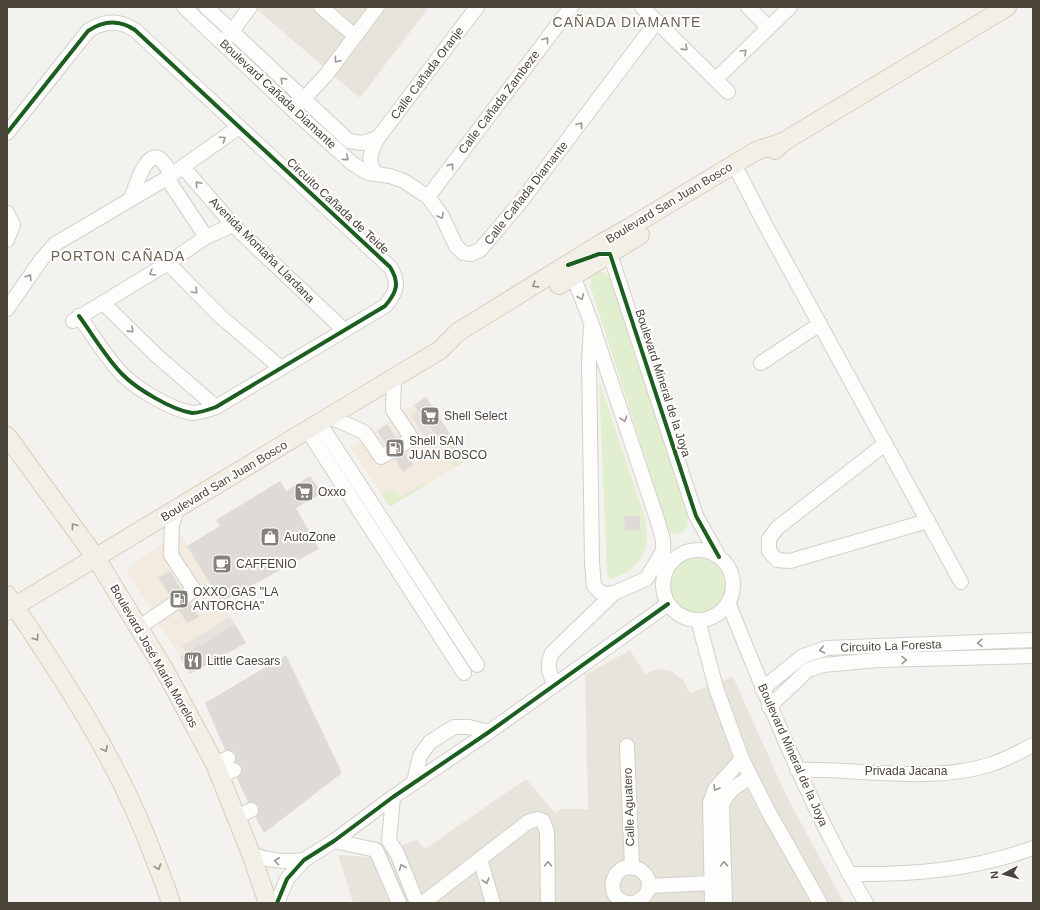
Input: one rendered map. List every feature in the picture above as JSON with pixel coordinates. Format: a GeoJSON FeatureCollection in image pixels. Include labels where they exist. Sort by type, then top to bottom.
{"type":"FeatureCollection","features":[{"type":"Feature","properties":{"kind":"main road","name":"Boulevard San Juan Bosco"},"geometry":{"type":"LineString","coordinates":[[606,248],[739,174],[770,154],[783,142],[1007,7]]}},
{"type":"Feature","properties":{"kind":"main road","name":"Boulevard San Juan Bosco"},"geometry":{"type":"LineString","coordinates":[[10,604],[96,558],[440,350],[464,343],[571,270],[756,151],[783,142]]}},
{"type":"Feature","properties":{"kind":"main road","name":"Boulevard José María Morelos"},"geometry":{"type":"LineString","coordinates":[[7,436],[96,558],[224,767],[244,814],[251,854],[268,903]]}},
{"type":"Feature","properties":{"kind":"main road","name":"Boulevard José María Morelos"},"geometry":{"type":"LineString","coordinates":[[7,453],[31,468]]}},
{"type":"Feature","properties":{"kind":"main road"},"geometry":{"type":"LineString","coordinates":[[10,604],[68,685],[98,735],[125,786],[146,834],[171,903]]}},
{"type":"Feature","properties":{"kind":"street","name":"Boulevard Cañada Diamante"},"geometry":{"type":"LineString","coordinates":[[184,7],[352,164],[368,172],[376,173]]}},
{"type":"Feature","properties":{"kind":"street","name":"Boulevard Cañada Diamante"},"geometry":{"type":"LineString","coordinates":[[206,7],[342,135],[354,143],[362,143],[378,138]]}},
{"type":"Feature","properties":{"kind":"street"},"geometry":{"type":"LineString","coordinates":[[223,43],[250,7]]}},
{"type":"Feature","properties":{"kind":"street"},"geometry":{"type":"LineString","coordinates":[[320,7],[355,36]]}},
{"type":"Feature","properties":{"kind":"street"},"geometry":{"type":"LineString","coordinates":[[293,110],[326,75],[378,7]]}},
{"type":"Feature","properties":{"kind":"street","name":"Calle Cañada Oranje"},"geometry":{"type":"LineString","coordinates":[[376,173],[372,168],[370,156],[378,138],[477,7]]}},
{"type":"Feature","properties":{"kind":"street","name":"Calle Cañada Zambeze"},"geometry":{"type":"LineString","coordinates":[[428,197],[571,7]]}},
{"type":"Feature","properties":{"kind":"street"},"geometry":{"type":"LineString","coordinates":[[642,7],[728,92]]}},
{"type":"Feature","properties":{"kind":"street"},"geometry":{"type":"LineString","coordinates":[[748,7],[768,27]]}},
{"type":"Feature","properties":{"kind":"street"},"geometry":{"type":"LineString","coordinates":[[716,79],[790,7]]}},
{"type":"Feature","properties":{"kind":"street","name":"Calle Cañada Diamante"},"geometry":{"type":"LineString","coordinates":[[376,173],[404,181],[428,197],[438,210],[460,250],[471,254],[480,250],[561,149],[657,21]]}},
{"type":"Feature","properties":{"kind":"street","name":"Circuito Cañada de Teide"},"geometry":{"type":"LineString","coordinates":[[7,133],[79,41],[96,26],[109,22],[124,24],[136,30],[390,267],[396,280],[396,289],[392,298],[385,306],[216,407],[193,413],[178,409],[154,398],[123,375],[76,319],[168,263],[206,237],[233,225]]}},
{"type":"Feature","properties":{"kind":"street"},"geometry":{"type":"LineString","coordinates":[[7,310],[41,260],[55,244],[174,173],[239,127]]}},
{"type":"Feature","properties":{"kind":"street"},"geometry":{"type":"LineString","coordinates":[[131,198],[142,171],[150,159],[153,157],[160,159],[174,173],[206,237]]}},
{"type":"Feature","properties":{"kind":"street","name":"Avenida Montaña Llardana"},"geometry":{"type":"LineString","coordinates":[[174,173],[233,225],[344,330]]}},
{"type":"Feature","properties":{"kind":"street"},"geometry":{"type":"LineString","coordinates":[[739,174],[961,582]]}},
{"type":"Feature","properties":{"kind":"street"},"geometry":{"type":"LineString","coordinates":[[7,240],[12,229],[10,217]]}},
{"type":"Feature","properties":{"kind":"street"},"geometry":{"type":"LineString","coordinates":[[606,248],[586,258],[571,270],[591,322],[657,519],[663,540],[664,577]]}},
{"type":"Feature","properties":{"kind":"street","name":"Boulevard Mineral de la Joya"},"geometry":{"type":"LineString","coordinates":[[606,248],[696,516],[719,557]]}},
{"type":"Feature","properties":{"kind":"street"},"geometry":{"type":"LineString","coordinates":[[168,263],[220,316],[281,368]]}},
{"type":"Feature","properties":{"kind":"street"},"geometry":{"type":"LineString","coordinates":[[103,302],[157,356],[216,407]]}},
{"type":"Feature","properties":{"kind":"street"},"geometry":{"type":"LineString","coordinates":[[591,322],[589,362],[594,586],[600,592],[605,594],[614,593],[646,580],[663,550]]}},
{"type":"Feature","properties":{"kind":"street"},"geometry":{"type":"LineString","coordinates":[[761,363],[820,324]]}},
{"type":"Feature","properties":{"kind":"street"},"geometry":{"type":"LineString","coordinates":[[319,424],[364,432],[381,458],[412,439],[393,410],[394,378]]}},
{"type":"Feature","properties":{"kind":"street"},"geometry":{"type":"LineString","coordinates":[[319,424],[477,665]]}},
{"type":"Feature","properties":{"kind":"street"},"geometry":{"type":"LineString","coordinates":[[319,424],[464,673]]}},
{"type":"Feature","properties":{"kind":"street"},"geometry":{"type":"LineString","coordinates":[[885,444],[777,528],[769,539],[769,552],[777,560],[790,561],[928,521]]}},
{"type":"Feature","properties":{"kind":"street"},"geometry":{"type":"LineString","coordinates":[[138,628],[194,590],[171,555],[172,524],[177,510]]}},
{"type":"Feature","properties":{"kind":"street"},"geometry":{"type":"LineString","coordinates":[[691,550],[701,550],[719,557],[726,564],[732,578],[732,593],[728,602],[720,612],[710,618],[698,620],[687,618],[676,612],[668,604],[662,586],[667,567],[674,560],[691,550]]}},
{"type":"Feature","properties":{"kind":"street"},"geometry":{"type":"LineString","coordinates":[[554,684],[548,670],[548,661],[552,653],[614,593]]}},
{"type":"Feature","properties":{"kind":"street","name":"Boulevard Mineral de la Joya"},"geometry":{"type":"LineString","coordinates":[[728,602],[769,707],[797,770],[849,874],[866,903]]}},
{"type":"Feature","properties":{"kind":"street"},"geometry":{"type":"LineString","coordinates":[[277,903],[287,879],[304,860],[334,841],[414,782],[489,732],[554,684],[668,604]]}},
{"type":"Feature","properties":{"kind":"street"},"geometry":{"type":"LineString","coordinates":[[698,620],[716,688],[750,778],[820,903]]}},
{"type":"Feature","properties":{"kind":"street","name":"Circuito La Foresta"},"geometry":{"type":"LineString","coordinates":[[769,707],[808,670],[879,654],[1033,640]]}},
{"type":"Feature","properties":{"kind":"street"},"geometry":{"type":"LineString","coordinates":[[1003,642],[1004,658]]}},
{"type":"Feature","properties":{"kind":"street","name":"Circuito La Foresta"},"geometry":{"type":"LineString","coordinates":[[762,689],[804,656],[827,648],[879,654],[1004,658],[1033,656]]}},
{"type":"Feature","properties":{"kind":"street"},"geometry":{"type":"LineString","coordinates":[[414,782],[420,756],[430,742],[454,727],[469,727],[489,732]]}},
{"type":"Feature","properties":{"kind":"street","name":"Privada Jacana"},"geometry":{"type":"LineString","coordinates":[[797,770],[830,769],[926,774],[958,771],[991,764],[1033,745]]}},
{"type":"Feature","properties":{"kind":"street","name":"Calle Aguatero"},"geometry":{"type":"LineString","coordinates":[[627,746],[632,867]]}},
{"type":"Feature","properties":{"kind":"street"},"geometry":{"type":"LineString","coordinates":[[712,903],[710,803],[715,789],[742,759]]}},
{"type":"Feature","properties":{"kind":"street"},"geometry":{"type":"LineString","coordinates":[[725,903],[722,806],[725,796],[731,789],[750,778]]}},
{"type":"Feature","properties":{"kind":"street"},"geometry":{"type":"LineString","coordinates":[[393,797],[389,841],[397,853],[417,903]]}},
{"type":"Feature","properties":{"kind":"street"},"geometry":{"type":"LineString","coordinates":[[423,903],[528,822],[546,816],[548,903]]}},
{"type":"Feature","properties":{"kind":"street"},"geometry":{"type":"LineString","coordinates":[[334,841],[376,850],[389,841]]}},
{"type":"Feature","properties":{"kind":"street"},"geometry":{"type":"LineString","coordinates":[[849,874],[911,874],[959,868],[994,861],[1033,848]]}},
{"type":"Feature","properties":{"kind":"street"},"geometry":{"type":"LineString","coordinates":[[376,850],[399,903]]}},
{"type":"Feature","properties":{"kind":"street"},"geometry":{"type":"LineString","coordinates":[[251,854],[267,860],[285,862],[304,860]]}},
{"type":"Feature","properties":{"kind":"street"},"geometry":{"type":"LineString","coordinates":[[480,859],[493,903]]}},
{"type":"Feature","properties":{"kind":"street"},"geometry":{"type":"LineString","coordinates":[[628,903],[623,902],[617,897],[613,890],[613,881],[620,871],[632,867],[641,870],[647,877],[649,886],[646,895],[640,901],[633,903]]}},
{"type":"Feature","properties":{"kind":"street"},"geometry":{"type":"LineString","coordinates":[[649,886],[711,883]]}},
{"type":"Feature","properties":{"kind":"shaded area"},"geometry":{"type":"Polygon","coordinates":[[[254,7],[429,7],[360,98],[254,7]]]}},
{"type":"Feature","properties":{"kind":"shaded area"},"geometry":{"type":"Polygon","coordinates":[[[426,397],[467,460],[390,507],[350,447],[426,397]]]}},
{"type":"Feature","properties":{"kind":"shaded area"},"geometry":{"type":"Polygon","coordinates":[[[417,410],[440,444],[432,449],[410,415],[417,410]]]}},
{"type":"Feature","properties":{"kind":"shaded area"},"geometry":{"type":"Polygon","coordinates":[[[179,532],[246,643],[190,674],[126,569],[179,532]]]}},
{"type":"Feature","properties":{"kind":"shaded area"},"geometry":{"type":"Polygon","coordinates":[[[230,617],[235,624],[186,653],[182,646],[230,617]]]}},
{"type":"Feature","properties":{"kind":"shaded area"},"geometry":{"type":"Polygon","coordinates":[[[630,650],[645,674],[657,669],[671,671],[683,680],[690,693],[733,677],[786,795],[844,903],[353,903],[338,855],[369,857],[417,840],[425,849],[526,779],[555,813],[562,809],[588,809],[585,675],[630,650]]]}},
{"type":"Feature","properties":{"kind":"green space"},"geometry":{"type":"Polygon","coordinates":[[[597,271],[604,272],[611,279],[688,518],[687,527],[680,533],[670,533],[667,526],[590,285],[592,275],[597,271]]]}},
{"type":"Feature","properties":{"kind":"green space"},"geometry":{"type":"Polygon","coordinates":[[[599,380],[645,518],[647,529],[645,548],[638,563],[623,574],[612,579],[608,577],[607,572],[599,380]]]}},
{"type":"Feature","properties":{"kind":"green space"},"geometry":{"type":"Polygon","coordinates":[[[455,441],[467,460],[455,467],[443,448],[455,441]]]}},
{"type":"Feature","properties":{"kind":"green space"},"geometry":{"type":"Polygon","coordinates":[[[432,481],[390,507],[382,495],[386,491],[396,491],[400,497],[424,483],[432,481]]]}},
{"type":"Feature","properties":{"kind":"green space"},"geometry":{"type":"Polygon","coordinates":[[[697,558],[708,560],[717,566],[723,575],[725,586],[723,597],[717,606],[708,612],[697,614],[686,612],[677,606],[671,597],[669,586],[671,575],[677,566],[686,560],[697,558]]]}},
{"type":"Feature","properties":{"kind":"building","name":"Shell Select"},"geometry":{"type":"Polygon","coordinates":[[[426,397],[455,441],[444,447],[414,405],[426,397]]]}},
{"type":"Feature","properties":{"kind":"building"},"geometry":{"type":"Polygon","coordinates":[[[387,424],[396,438],[386,445],[377,431],[387,424]]]}},
{"type":"Feature","properties":{"kind":"building"},"geometry":{"type":"Polygon","coordinates":[[[405,453],[413,465],[403,472],[395,459],[405,453]]]}},
{"type":"Feature","properties":{"kind":"building","name":"AutoZone"},"geometry":{"type":"Polygon","coordinates":[[[310,476],[322,493],[296,508],[319,549],[221,602],[187,546],[220,526],[216,520],[280,481],[286,491],[310,476]]]}},
{"type":"Feature","properties":{"kind":"building"},"geometry":{"type":"Polygon","coordinates":[[[624,516],[640,516],[640,530],[625,531],[624,516]]]}},
{"type":"Feature","properties":{"kind":"building"},"geometry":{"type":"Polygon","coordinates":[[[170,571],[181,589],[170,596],[158,578],[170,571]]]}},
{"type":"Feature","properties":{"kind":"building"},"geometry":{"type":"Polygon","coordinates":[[[190,603],[199,617],[187,623],[179,611],[190,603]]]}},
{"type":"Feature","properties":{"kind":"building"},"geometry":{"type":"Polygon","coordinates":[[[235,624],[246,643],[190,674],[180,657],[235,624]]]}},
{"type":"Feature","properties":{"kind":"building"},"geometry":{"type":"Polygon","coordinates":[[[286,655],[342,773],[264,833],[255,817],[258,814],[259,807],[255,803],[248,802],[237,778],[242,771],[242,766],[235,762],[236,755],[233,751],[225,750],[205,703],[286,655]]]}},
{"type":"Feature","properties":{"kind":"cycle path"},"geometry":{"type":"LineString","coordinates":[[7,133],[88,31],[94,27],[106,23],[124,24],[135,30],[390,267],[396,283],[394,292],[385,306],[216,407],[195,413],[175,408],[129,381],[111,361],[79,316]]}},
{"type":"Feature","properties":{"kind":"cycle path"},"geometry":{"type":"LineString","coordinates":[[568,265],[599,254],[610,254],[696,516],[719,557]]}},
{"type":"Feature","properties":{"kind":"cycle path"},"geometry":{"type":"LineString","coordinates":[[277,903],[287,879],[304,860],[334,841],[393,797],[489,732],[668,604]]}},
{"type":"Feature","properties":{"kind":"place","name":"Shell Select"},"geometry":{"type":"Point","coordinates":[430,416]}},
{"type":"Feature","properties":{"kind":"place","name":"Shell SAN JUAN BOSCO"},"geometry":{"type":"Point","coordinates":[395,448]}},
{"type":"Feature","properties":{"kind":"place","name":"Oxxo"},"geometry":{"type":"Point","coordinates":[304,492]}},
{"type":"Feature","properties":{"kind":"place","name":"AutoZone"},"geometry":{"type":"Point","coordinates":[270,537]}},
{"type":"Feature","properties":{"kind":"place","name":"CAFFENIO"},"geometry":{"type":"Point","coordinates":[222,564]}},
{"type":"Feature","properties":{"kind":"place","name":"OXXO GAS \"LA ANTORCHA\""},"geometry":{"type":"Point","coordinates":[179,599]}},
{"type":"Feature","properties":{"kind":"place","name":"Little Caesars"},"geometry":{"type":"Point","coordinates":[193,661]}},
{"type":"Feature","properties":{"kind":"district","name":"CAÑADA DIAMANTE"},"geometry":{"type":"Point","coordinates":[627,22]}},
{"type":"Feature","properties":{"kind":"district","name":"PORTON CAÑADA"},"geometry":{"type":"Point","coordinates":[118,256]}}]}
